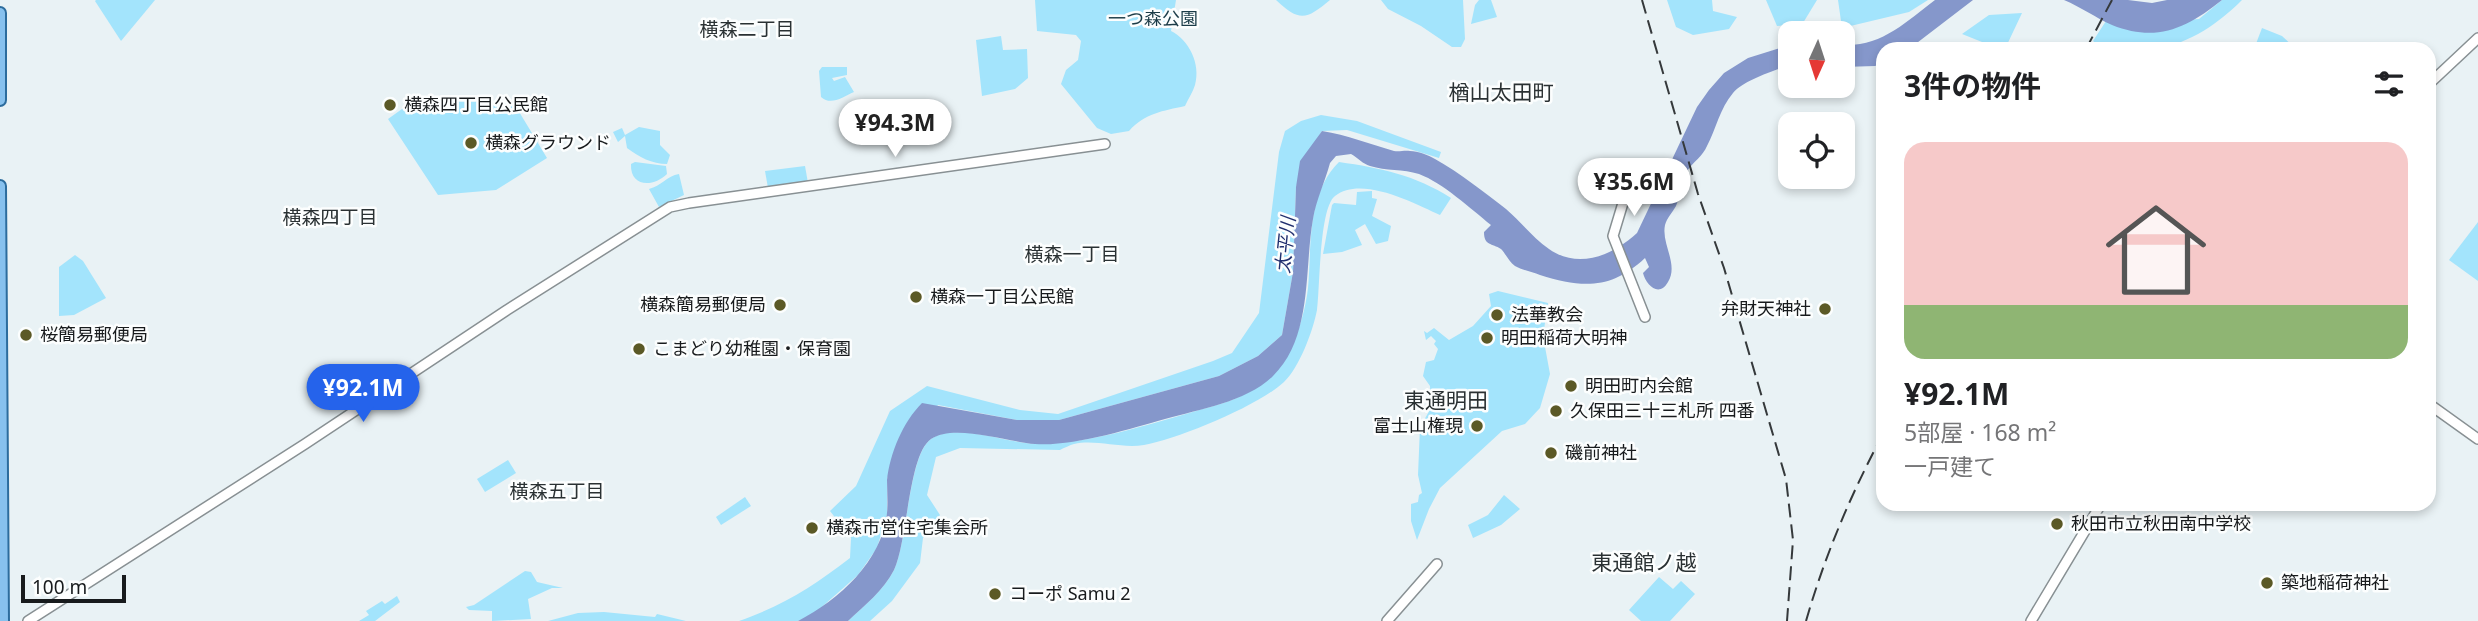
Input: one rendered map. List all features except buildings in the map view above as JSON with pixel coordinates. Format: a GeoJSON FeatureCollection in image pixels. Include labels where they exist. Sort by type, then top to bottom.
{"type":"FeatureCollection","features":[{"type":"Feature","properties":{"kind":"main road"},"geometry":{"type":"LineString","coordinates":[[0,13],[0,100]]}},
{"type":"Feature","properties":{"kind":"main road"},"geometry":{"type":"LineString","coordinates":[[0,186],[3,621]]}},
{"type":"Feature","properties":{"kind":"street"},"geometry":{"type":"LineString","coordinates":[[2436,77],[2478,38]]}},
{"type":"Feature","properties":{"kind":"street"},"geometry":{"type":"LineString","coordinates":[[28,621],[305,444],[526,297],[670,207],[1105,144]]}},
{"type":"Feature","properties":{"kind":"street"},"geometry":{"type":"LineString","coordinates":[[1626,193],[1614,228],[1613,240],[1645,317]]}},
{"type":"Feature","properties":{"kind":"street"},"geometry":{"type":"LineString","coordinates":[[2436,409],[2478,439]]}},
{"type":"Feature","properties":{"kind":"street"},"geometry":{"type":"LineString","coordinates":[[2031,621],[2097,511]]}},
{"type":"Feature","properties":{"kind":"street"},"geometry":{"type":"LineString","coordinates":[[1387,621],[1437,564]]}},
{"type":"Feature","properties":{"kind":"green space"},"geometry":{"type":"Polygon","coordinates":[[[96,0],[155,0],[121,41],[95,1],[96,0]]]}},
{"type":"Feature","properties":{"kind":"green space","name":"一つ森公園"},"geometry":{"type":"Polygon","coordinates":[[[1035,0],[1176,0],[1171,31],[1188,47],[1196,69],[1195,85],[1185,106],[1148,116],[1129,131],[1111,134],[1097,128],[1061,84],[1066,70],[1078,60],[1081,41],[1076,35],[1037,31],[1035,0]]]}},
{"type":"Feature","properties":{"kind":"green space"},"geometry":{"type":"Polygon","coordinates":[[[1276,0],[1330,0],[1303,16],[1291,12],[1276,0]]]}},
{"type":"Feature","properties":{"kind":"green space"},"geometry":{"type":"Polygon","coordinates":[[[1381,0],[1463,0],[1465,39],[1461,47],[1452,47],[1421,26],[1388,9],[1381,0]]]}},
{"type":"Feature","properties":{"kind":"green space"},"geometry":{"type":"Polygon","coordinates":[[[1479,0],[1491,0],[1497,17],[1471,24],[1475,5],[1479,0]]]}},
{"type":"Feature","properties":{"kind":"green space"},"geometry":{"type":"Polygon","coordinates":[[[1667,0],[1712,0],[1713,11],[1737,17],[1729,29],[1693,35],[1676,27],[1667,0]]]}},
{"type":"Feature","properties":{"kind":"green space"},"geometry":{"type":"Polygon","coordinates":[[[1766,0],[1817,0],[1804,21],[1778,21],[1777,26],[1766,0]]]}},
{"type":"Feature","properties":{"kind":"green space"},"geometry":{"type":"Polygon","coordinates":[[[1838,0],[1928,0],[1909,12],[1855,25],[1855,21],[1841,21],[1838,0]]]}},
{"type":"Feature","properties":{"kind":"green space"},"geometry":{"type":"Polygon","coordinates":[[[2222,0],[2242,0],[2203,31],[2182,42],[2093,41],[2106,21],[2113,25],[2199,19],[2222,0]]]}},
{"type":"Feature","properties":{"kind":"green space"},"geometry":{"type":"Polygon","coordinates":[[[2022,13],[2008,42],[1982,42],[1962,34],[1989,15],[2022,13]]]}},
{"type":"Feature","properties":{"kind":"green space"},"geometry":{"type":"Polygon","coordinates":[[[2262,28],[2282,36],[2288,42],[2257,42],[2262,28]]]}},
{"type":"Feature","properties":{"kind":"green space"},"geometry":{"type":"Polygon","coordinates":[[[1001,36],[1003,50],[1027,49],[1028,78],[1015,89],[982,96],[976,40],[1001,36]]]}},
{"type":"Feature","properties":{"kind":"green space"},"geometry":{"type":"Polygon","coordinates":[[[822,67],[847,67],[847,75],[832,78],[834,81],[845,77],[854,92],[833,101],[821,97],[819,71],[822,67]]]}},
{"type":"Feature","properties":{"kind":"green space","name":"横森グラウンド"},"geometry":{"type":"Polygon","coordinates":[[[428,101],[511,102],[547,158],[496,190],[438,195],[388,119],[409,104],[421,107],[428,101]]]}},
{"type":"Feature","properties":{"kind":"green space"},"geometry":{"type":"Polygon","coordinates":[[[1321,115],[1357,121],[1441,152],[1439,158],[1347,130],[1322,131],[1313,145],[1296,187],[1293,272],[1282,335],[1258,356],[1219,376],[1059,420],[1017,420],[938,405],[887,478],[887,514],[877,548],[858,575],[815,613],[798,621],[739,621],[797,594],[850,558],[851,538],[830,511],[856,486],[890,411],[927,386],[1020,410],[1058,414],[1232,353],[1259,313],[1279,152],[1285,131],[1301,121],[1321,115]]]}},
{"type":"Feature","properties":{"kind":"green space"},"geometry":{"type":"Polygon","coordinates":[[[639,127],[660,131],[660,145],[670,155],[667,164],[636,154],[627,148],[625,136],[618,142],[613,132],[622,128],[625,135],[639,127]]]}},
{"type":"Feature","properties":{"kind":"green space"},"geometry":{"type":"Polygon","coordinates":[[[635,162],[666,166],[667,174],[656,181],[644,183],[634,178],[631,164],[635,162]]]}},
{"type":"Feature","properties":{"kind":"green space"},"geometry":{"type":"Polygon","coordinates":[[[1339,162],[1397,174],[1451,198],[1440,215],[1402,198],[1373,190],[1346,190],[1335,196],[1330,203],[1323,232],[1315,319],[1300,359],[1284,382],[1237,411],[1159,442],[1126,446],[1082,443],[1060,450],[960,448],[936,457],[927,495],[940,515],[923,538],[920,563],[892,601],[870,621],[848,621],[879,591],[894,570],[917,462],[923,448],[931,439],[955,432],[1040,444],[1099,437],[1231,400],[1245,394],[1272,371],[1288,354],[1299,327],[1307,295],[1316,205],[1328,175],[1339,162]]]}},
{"type":"Feature","properties":{"kind":"green space"},"geometry":{"type":"Polygon","coordinates":[[[805,166],[808,183],[768,188],[765,171],[805,166]]]}},
{"type":"Feature","properties":{"kind":"green space"},"geometry":{"type":"Polygon","coordinates":[[[679,174],[684,195],[659,207],[649,189],[679,174]]]}},
{"type":"Feature","properties":{"kind":"green space"},"geometry":{"type":"Polygon","coordinates":[[[1372,191],[1372,198],[1377,199],[1372,216],[1391,226],[1388,241],[1376,244],[1365,224],[1355,230],[1362,245],[1342,252],[1323,254],[1332,205],[1356,205],[1357,192],[1372,191]]]}},
{"type":"Feature","properties":{"kind":"green space"},"geometry":{"type":"Polygon","coordinates":[[[2478,222],[2478,281],[2449,260],[2478,222]]]}},
{"type":"Feature","properties":{"kind":"green space"},"geometry":{"type":"Polygon","coordinates":[[[75,255],[83,261],[106,298],[74,315],[59,316],[59,267],[75,255]]]}},
{"type":"Feature","properties":{"kind":"green space"},"geometry":{"type":"Polygon","coordinates":[[[1498,291],[1548,303],[1543,336],[1550,374],[1540,408],[1525,424],[1502,431],[1440,488],[1417,540],[1411,521],[1411,504],[1418,502],[1422,493],[1418,475],[1420,427],[1431,408],[1430,386],[1423,376],[1426,362],[1434,360],[1438,349],[1431,336],[1426,340],[1424,331],[1427,333],[1434,328],[1449,340],[1473,326],[1491,306],[1489,294],[1498,291]]]}},
{"type":"Feature","properties":{"kind":"green space"},"geometry":{"type":"Polygon","coordinates":[[[508,460],[516,473],[485,492],[477,479],[508,460]]]}},
{"type":"Feature","properties":{"kind":"green space"},"geometry":{"type":"Polygon","coordinates":[[[1504,495],[1520,509],[1501,525],[1473,538],[1468,525],[1488,515],[1504,495]]]}},
{"type":"Feature","properties":{"kind":"green space"},"geometry":{"type":"Polygon","coordinates":[[[745,497],[751,506],[721,525],[716,517],[745,497]]]}},
{"type":"Feature","properties":{"kind":"green space"},"geometry":{"type":"Polygon","coordinates":[[[525,571],[531,572],[537,582],[563,588],[552,588],[528,599],[531,619],[492,621],[492,611],[469,610],[466,607],[474,605],[525,571]]]}},
{"type":"Feature","properties":{"kind":"green space"},"geometry":{"type":"Polygon","coordinates":[[[1659,577],[1673,589],[1681,581],[1695,594],[1670,621],[1641,621],[1629,610],[1659,577]]]}},
{"type":"Feature","properties":{"kind":"green space"},"geometry":{"type":"Polygon","coordinates":[[[397,596],[400,602],[375,621],[359,621],[369,615],[366,611],[397,596]]]}},
{"type":"Feature","properties":{"kind":"green space"},"geometry":{"type":"Polygon","coordinates":[[[604,612],[655,617],[657,614],[686,621],[548,621],[578,613],[604,612]]]}},
{"type":"Feature","properties":{"kind":"shaded area"},"geometry":{"type":"Polygon","coordinates":[[[1935,0],[1973,0],[1918,42],[1876,42],[1876,66],[1855,67],[1855,45],[1892,32],[1935,0]]]}},
{"type":"Feature","properties":{"kind":"shaded area"},"geometry":{"type":"Polygon","coordinates":[[[2064,0],[2128,0],[2152,3],[2167,0],[2222,0],[2184,25],[2171,30],[2143,33],[2112,25],[2064,0]]]}},
{"type":"Feature","properties":{"kind":"shaded area"},"geometry":{"type":"Polygon","coordinates":[[[1778,49],[1778,69],[1752,80],[1733,93],[1721,112],[1705,150],[1684,175],[1676,206],[1665,225],[1665,239],[1672,268],[1668,282],[1661,289],[1653,288],[1645,277],[1643,273],[1649,267],[1645,258],[1620,276],[1596,283],[1569,282],[1521,269],[1513,264],[1501,249],[1485,240],[1484,232],[1491,225],[1438,184],[1413,172],[1370,166],[1351,154],[1336,156],[1330,163],[1314,212],[1301,322],[1286,360],[1273,376],[1250,392],[1222,404],[1083,440],[1035,444],[967,433],[941,435],[931,439],[923,448],[917,462],[899,556],[885,584],[848,621],[798,621],[843,590],[856,577],[877,547],[887,513],[887,480],[891,459],[898,438],[922,403],[1017,420],[1059,420],[1219,376],[1258,356],[1282,335],[1293,272],[1296,187],[1300,161],[1322,131],[1394,151],[1420,152],[1429,156],[1463,176],[1506,209],[1549,249],[1560,255],[1584,259],[1607,253],[1637,233],[1697,107],[1724,73],[1748,58],[1778,49]]]}},
{"type":"Feature","properties":{"kind":"railway"},"geometry":{"type":"LineString","coordinates":[[1642,0],[1698,194],[1724,268],[1786,479],[1793,540],[1787,621]]}},
{"type":"Feature","properties":{"kind":"railway"},"geometry":{"type":"LineString","coordinates":[[2090,42],[2112,0]]}},
{"type":"Feature","properties":{"kind":"railway"},"geometry":{"type":"LineString","coordinates":[[1806,621],[1840,525],[1876,448]]}},
{"type":"Feature","properties":{"kind":"place","name":"横森四丁目公民館"},"geometry":{"type":"Point","coordinates":[390,105]}},
{"type":"Feature","properties":{"kind":"place","name":"横森グラウンド"},"geometry":{"type":"Point","coordinates":[471,143]}},
{"type":"Feature","properties":{"kind":"place","name":"横森一丁目公民館"},"geometry":{"type":"Point","coordinates":[916,297]}},
{"type":"Feature","properties":{"kind":"place","name":"横森簡易郵便局"},"geometry":{"type":"Point","coordinates":[780,305]}},
{"type":"Feature","properties":{"kind":"place","name":"弁財天神社"},"geometry":{"type":"Point","coordinates":[1825,309]}},
{"type":"Feature","properties":{"kind":"place","name":"法華教会"},"geometry":{"type":"Point","coordinates":[1497,315]}},
{"type":"Feature","properties":{"kind":"place","name":"桜簡易郵便局"},"geometry":{"type":"Point","coordinates":[26,335]}},
{"type":"Feature","properties":{"kind":"place","name":"明田稲荷大明神"},"geometry":{"type":"Point","coordinates":[1487,338]}},
{"type":"Feature","properties":{"kind":"place","name":"こまどり幼稚園・保育園"},"geometry":{"type":"Point","coordinates":[639,349]}},
{"type":"Feature","properties":{"kind":"place","name":"明田町内会館"},"geometry":{"type":"Point","coordinates":[1571,386]}},
{"type":"Feature","properties":{"kind":"place","name":"久保田三十三札所 四番"},"geometry":{"type":"Point","coordinates":[1556,411]}},
{"type":"Feature","properties":{"kind":"place","name":"富士山権現"},"geometry":{"type":"Point","coordinates":[1477,426]}},
{"type":"Feature","properties":{"kind":"place","name":"磯前神社"},"geometry":{"type":"Point","coordinates":[1551,453]}},
{"type":"Feature","properties":{"kind":"place","name":"秋田市立秋田南中学校"},"geometry":{"type":"Point","coordinates":[2057,524]}},
{"type":"Feature","properties":{"kind":"place","name":"横森市営住宅集会所"},"geometry":{"type":"Point","coordinates":[812,528]}},
{"type":"Feature","properties":{"kind":"place","name":"築地稲荷神社"},"geometry":{"type":"Point","coordinates":[2267,583]}},
{"type":"Feature","properties":{"kind":"place","name":"コーポ Samu 2"},"geometry":{"type":"Point","coordinates":[995,594]}},
{"type":"Feature","properties":{"kind":"district","name":"横森二丁目"},"geometry":{"type":"Point","coordinates":[747,29]}},
{"type":"Feature","properties":{"kind":"district","name":"楢山太田町"},"geometry":{"type":"Point","coordinates":[1501,93]}},
{"type":"Feature","properties":{"kind":"district","name":"横森四丁目"},"geometry":{"type":"Point","coordinates":[330,217]}},
{"type":"Feature","properties":{"kind":"district","name":"横森一丁目"},"geometry":{"type":"Point","coordinates":[1072,254]}},
{"type":"Feature","properties":{"kind":"district","name":"東通明田"},"geometry":{"type":"Point","coordinates":[1446,401]}},
{"type":"Feature","properties":{"kind":"district","name":"横森五丁目"},"geometry":{"type":"Point","coordinates":[557,491]}},
{"type":"Feature","properties":{"kind":"district","name":"東通館ノ越"},"geometry":{"type":"Point","coordinates":[1644,563]}},
{"type":"Feature","properties":{"kind":"water label","name":"太平川"},"geometry":{"type":"Point","coordinates":[1285,245]}}]}
